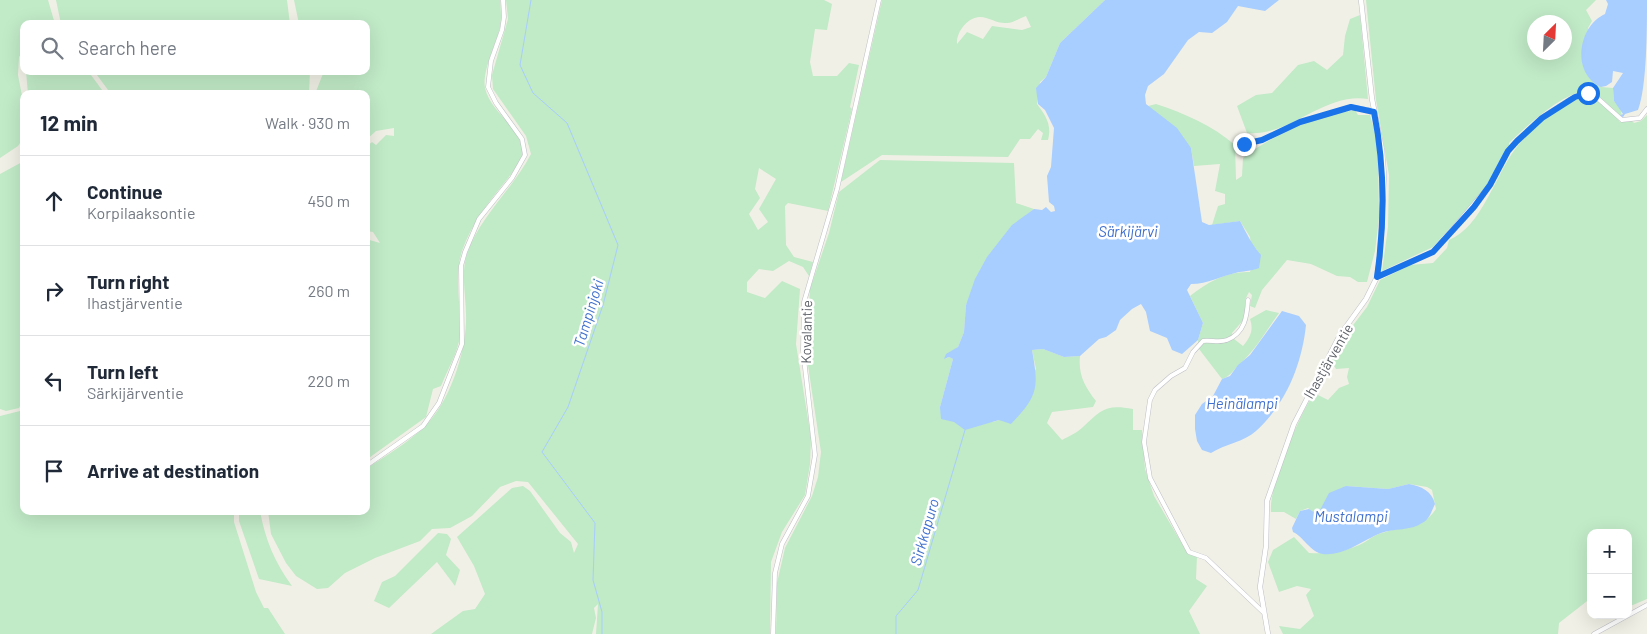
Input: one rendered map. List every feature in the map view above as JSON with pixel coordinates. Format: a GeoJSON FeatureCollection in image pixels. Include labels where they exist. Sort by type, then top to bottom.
{"type":"FeatureCollection","features":[{"type":"Feature","properties":{"kind":"street"},"geometry":{"type":"LineString","coordinates":[[370,463],[423,426],[439,403],[462,344],[461,266],[464,252],[479,219],[512,178],[525,155],[522,139],[496,103],[488,87],[491,61],[502,30],[503,0]]}},
{"type":"Feature","properties":{"kind":"street","name":"Kovalantie"},"geometry":{"type":"LineString","coordinates":[[773,634],[772,616],[777,563],[782,544],[808,496],[815,454],[803,350],[804,302],[837,189],[879,0]]}},
{"type":"Feature","properties":{"kind":"street","name":"Ihastjärventie"},"geometry":{"type":"LineString","coordinates":[[1268,634],[1260,587],[1266,546],[1268,501],[1286,444],[1300,411],[1340,335],[1366,298],[1377,277],[1383,234],[1384,175],[1374,112],[1361,0]]}},
{"type":"Feature","properties":{"kind":"street"},"geometry":{"type":"LineString","coordinates":[[1377,277],[1433,252],[1490,185],[1508,151],[1542,118],[1569,100],[1588,93],[1594,95],[1622,120],[1640,118],[1647,109]]}},
{"type":"Feature","properties":{"kind":"street"},"geometry":{"type":"LineString","coordinates":[[1244,144],[1262,140],[1300,122],[1351,107],[1374,112]]}},
{"type":"Feature","properties":{"kind":"street"},"geometry":{"type":"LineString","coordinates":[[1248,300],[1247,316],[1236,334],[1227,340],[1203,341],[1193,352],[1185,368],[1171,376],[1156,390],[1150,400],[1144,442],[1150,478],[1189,552],[1206,558],[1263,612]]}},
{"type":"Feature","properties":{"kind":"street"},"geometry":{"type":"LineString","coordinates":[[1594,634],[1647,606]]}},
{"type":"Feature","properties":{"kind":"green space"},"geometry":{"type":"Polygon","coordinates":[[[0,0],[48,0],[54,20],[20,20],[18,75],[21,90],[20,143],[0,158],[0,0]]]}},
{"type":"Feature","properties":{"kind":"green space"},"geometry":{"type":"Polygon","coordinates":[[[56,0],[287,0],[290,20],[60,20],[56,0]]]}},
{"type":"Feature","properties":{"kind":"green space"},"geometry":{"type":"Polygon","coordinates":[[[294,0],[500,0],[500,27],[485,74],[485,88],[494,107],[520,141],[522,151],[521,162],[480,215],[462,251],[458,272],[459,342],[441,386],[433,389],[426,417],[370,457],[370,240],[380,243],[373,232],[370,232],[370,144],[372,142],[376,145],[386,135],[394,136],[394,128],[376,131],[370,136],[370,90],[317,90],[322,75],[370,75],[370,20],[298,20],[294,0]]]}},
{"type":"Feature","properties":{"kind":"green space"},"geometry":{"type":"Polygon","coordinates":[[[506,0],[824,0],[832,4],[827,30],[815,29],[810,62],[813,76],[837,76],[849,63],[859,65],[850,107],[852,109],[828,211],[788,203],[785,206],[786,245],[794,257],[813,262],[809,276],[803,267],[789,261],[773,271],[759,269],[747,282],[747,292],[765,298],[782,281],[800,289],[796,344],[811,438],[810,464],[805,495],[782,532],[771,562],[770,634],[596,634],[598,604],[594,608],[596,618],[592,634],[431,634],[463,611],[475,609],[485,594],[474,566],[457,537],[512,488],[523,486],[530,491],[560,533],[571,542],[574,553],[578,544],[528,482],[516,481],[500,487],[472,516],[450,528],[432,529],[420,541],[375,558],[345,573],[328,588],[317,589],[296,576],[286,563],[271,534],[269,515],[370,515],[370,466],[404,444],[425,426],[434,416],[448,392],[459,363],[465,335],[464,271],[467,254],[480,227],[524,167],[531,154],[526,136],[493,89],[492,75],[508,19],[506,0]],[[759,168],[755,189],[760,198],[749,214],[758,230],[768,222],[759,209],[776,179],[759,168]]]}},
{"type":"Feature","properties":{"kind":"green space"},"geometry":{"type":"Polygon","coordinates":[[[882,0],[1105,0],[1060,43],[1046,77],[1040,82],[1037,104],[1047,121],[1049,130],[1048,140],[1041,140],[1043,133],[1038,129],[1030,139],[1020,139],[1008,157],[882,155],[841,182],[882,0]],[[1026,16],[1007,23],[983,17],[975,18],[963,26],[958,35],[957,44],[967,32],[983,39],[992,26],[1022,30],[1031,27],[1026,16]]]}},
{"type":"Feature","properties":{"kind":"green space"},"geometry":{"type":"Polygon","coordinates":[[[1366,0],[1596,0],[1586,10],[1592,21],[1588,28],[1601,87],[1613,88],[1614,101],[1620,107],[1622,116],[1619,116],[1603,100],[1592,93],[1583,92],[1560,101],[1509,143],[1509,147],[1484,190],[1433,247],[1382,271],[1388,227],[1389,175],[1376,100],[1366,0]]]}},
{"type":"Feature","properties":{"kind":"green space"},"geometry":{"type":"Polygon","coordinates":[[[1360,15],[1368,99],[1352,99],[1337,102],[1278,128],[1263,132],[1247,133],[1237,106],[1256,95],[1272,93],[1298,65],[1314,61],[1327,70],[1343,55],[1345,36],[1350,19],[1360,15]]]}},
{"type":"Feature","properties":{"kind":"green space"},"geometry":{"type":"Polygon","coordinates":[[[26,75],[91,75],[102,90],[28,90],[26,75]]]}},
{"type":"Feature","properties":{"kind":"green space"},"geometry":{"type":"Polygon","coordinates":[[[97,75],[310,75],[309,90],[108,90],[97,75]]]}},
{"type":"Feature","properties":{"kind":"green space"},"geometry":{"type":"Polygon","coordinates":[[[1586,95],[1591,96],[1609,109],[1620,122],[1632,121],[1634,123],[1641,121],[1647,115],[1647,599],[1632,605],[1632,529],[1587,529],[1587,601],[1559,623],[1558,634],[1283,634],[1279,626],[1300,629],[1314,616],[1306,595],[1311,589],[1297,586],[1279,592],[1268,562],[1273,550],[1294,537],[1309,553],[1331,553],[1345,550],[1365,542],[1375,535],[1418,525],[1436,509],[1432,490],[1427,487],[1409,484],[1388,489],[1346,486],[1327,500],[1315,514],[1308,508],[1300,511],[1296,519],[1284,512],[1271,512],[1275,485],[1286,451],[1314,393],[1328,400],[1339,388],[1349,384],[1347,377],[1349,368],[1336,369],[1331,361],[1344,337],[1367,307],[1380,280],[1410,265],[1433,263],[1447,248],[1449,240],[1471,224],[1509,159],[1522,141],[1557,110],[1586,95]]]}},
{"type":"Feature","properties":{"kind":"green space"},"geometry":{"type":"Polygon","coordinates":[[[1156,104],[1198,121],[1235,145],[1236,180],[1242,176],[1243,158],[1255,149],[1296,127],[1340,113],[1355,110],[1358,115],[1370,115],[1378,143],[1379,218],[1375,251],[1367,282],[1358,282],[1350,277],[1337,276],[1311,264],[1287,260],[1262,290],[1255,308],[1250,306],[1252,295],[1249,292],[1245,300],[1246,317],[1232,333],[1234,339],[1243,346],[1251,334],[1250,319],[1266,310],[1279,313],[1251,352],[1230,375],[1222,379],[1199,349],[1198,340],[1203,323],[1190,296],[1218,278],[1234,273],[1250,272],[1257,250],[1251,246],[1250,237],[1240,221],[1212,225],[1218,206],[1225,204],[1225,194],[1215,191],[1220,164],[1194,166],[1191,148],[1148,106],[1156,104]]]}},
{"type":"Feature","properties":{"kind":"green space"},"geometry":{"type":"Polygon","coordinates":[[[880,160],[1014,163],[1016,203],[1034,209],[1012,226],[966,305],[964,332],[958,347],[945,359],[949,357],[953,359],[940,407],[993,422],[999,420],[1036,369],[1032,350],[1043,349],[1064,357],[1080,356],[1080,369],[1083,380],[1096,401],[1093,407],[1052,412],[1047,423],[1062,440],[1078,431],[1105,409],[1116,407],[1133,409],[1133,430],[1142,430],[1145,469],[1154,496],[1188,554],[1197,556],[1196,579],[1207,586],[1189,611],[1200,634],[776,634],[777,583],[785,548],[812,496],[818,477],[821,452],[806,352],[810,289],[829,233],[839,192],[880,160]]]}},
{"type":"Feature","properties":{"kind":"green space"},"geometry":{"type":"Polygon","coordinates":[[[20,163],[20,406],[19,408],[6,411],[0,409],[0,174],[20,163]]]}},
{"type":"Feature","properties":{"kind":"green space"},"geometry":{"type":"Polygon","coordinates":[[[20,411],[20,515],[234,515],[234,522],[256,592],[264,608],[268,608],[285,634],[0,634],[0,416],[20,411]]]}},
{"type":"Feature","properties":{"kind":"green space"},"geometry":{"type":"Polygon","coordinates":[[[239,515],[261,515],[272,550],[292,586],[259,579],[239,521],[239,515]]]}},
{"type":"Feature","properties":{"kind":"green space"},"geometry":{"type":"Polygon","coordinates":[[[438,533],[447,534],[451,539],[446,555],[460,570],[455,586],[437,562],[389,608],[374,601],[382,582],[395,576],[438,533]]]}},
{"type":"Feature","properties":{"kind":"water","name":"Särkijärvi"},"geometry":{"type":"Polygon","coordinates":[[[1105,0],[1279,0],[1265,11],[1238,6],[1227,22],[1212,33],[1199,32],[1188,40],[1164,74],[1148,86],[1145,95],[1146,104],[1177,128],[1191,148],[1202,222],[1209,225],[1240,221],[1261,255],[1259,268],[1203,283],[1191,284],[1187,290],[1203,323],[1198,340],[1182,354],[1172,350],[1167,338],[1150,331],[1146,312],[1141,304],[1120,320],[1116,330],[1106,337],[1099,339],[1080,356],[1064,357],[1043,349],[1032,350],[1036,383],[1027,406],[1011,424],[999,420],[965,430],[954,422],[941,419],[940,407],[953,359],[949,357],[944,359],[946,354],[958,347],[964,332],[966,305],[975,279],[987,257],[1012,225],[1034,209],[1042,210],[1046,207],[1051,212],[1055,211],[1054,206],[1049,202],[1047,176],[1051,167],[1054,128],[1045,110],[1038,104],[1036,88],[1046,77],[1060,43],[1105,0]]]}},
{"type":"Feature","properties":{"kind":"water"},"geometry":{"type":"Polygon","coordinates":[[[1606,0],[1647,0],[1646,57],[1641,100],[1638,110],[1625,114],[1623,117],[1619,116],[1623,114],[1614,101],[1613,88],[1623,73],[1613,71],[1612,82],[1601,87],[1591,80],[1585,71],[1582,61],[1584,39],[1596,20],[1605,14],[1608,4],[1606,0]]]}},
{"type":"Feature","properties":{"kind":"water","name":"Heinälampi"},"geometry":{"type":"Polygon","coordinates":[[[1282,311],[1299,316],[1306,325],[1301,354],[1284,396],[1267,420],[1251,435],[1211,453],[1202,450],[1197,441],[1195,415],[1202,404],[1213,396],[1222,379],[1230,376],[1238,365],[1250,355],[1282,311]]]}},
{"type":"Feature","properties":{"kind":"water","name":"Mustalampi"},"geometry":{"type":"Polygon","coordinates":[[[1409,484],[1429,492],[1434,499],[1435,504],[1429,517],[1418,526],[1381,533],[1339,553],[1331,554],[1318,553],[1293,532],[1292,528],[1300,511],[1309,509],[1315,513],[1320,510],[1329,493],[1346,486],[1388,489],[1409,484]]]}},
{"type":"Feature","properties":{"kind":"waterway","name":"Tampinjoki"},"geometry":{"type":"LineString","coordinates":[[531,0],[520,65],[533,93],[567,123],[618,245],[603,305],[568,407],[542,452],[595,523],[593,580],[602,612],[602,634]]}},
{"type":"Feature","properties":{"kind":"waterway","name":"Sirkkapuro"},"geometry":{"type":"LineString","coordinates":[[896,634],[896,616],[918,590],[965,430]]}},
{"type":"Feature","properties":{"kind":"route"},"geometry":{"type":"LineString","coordinates":[[1244,144],[1262,140],[1300,122],[1351,107],[1374,112],[1382,150],[1384,175],[1383,234],[1377,277],[1433,252],[1474,207],[1483,192],[1490,185],[1508,151],[1517,141],[1542,118],[1575,97],[1588,93]]}}]}
